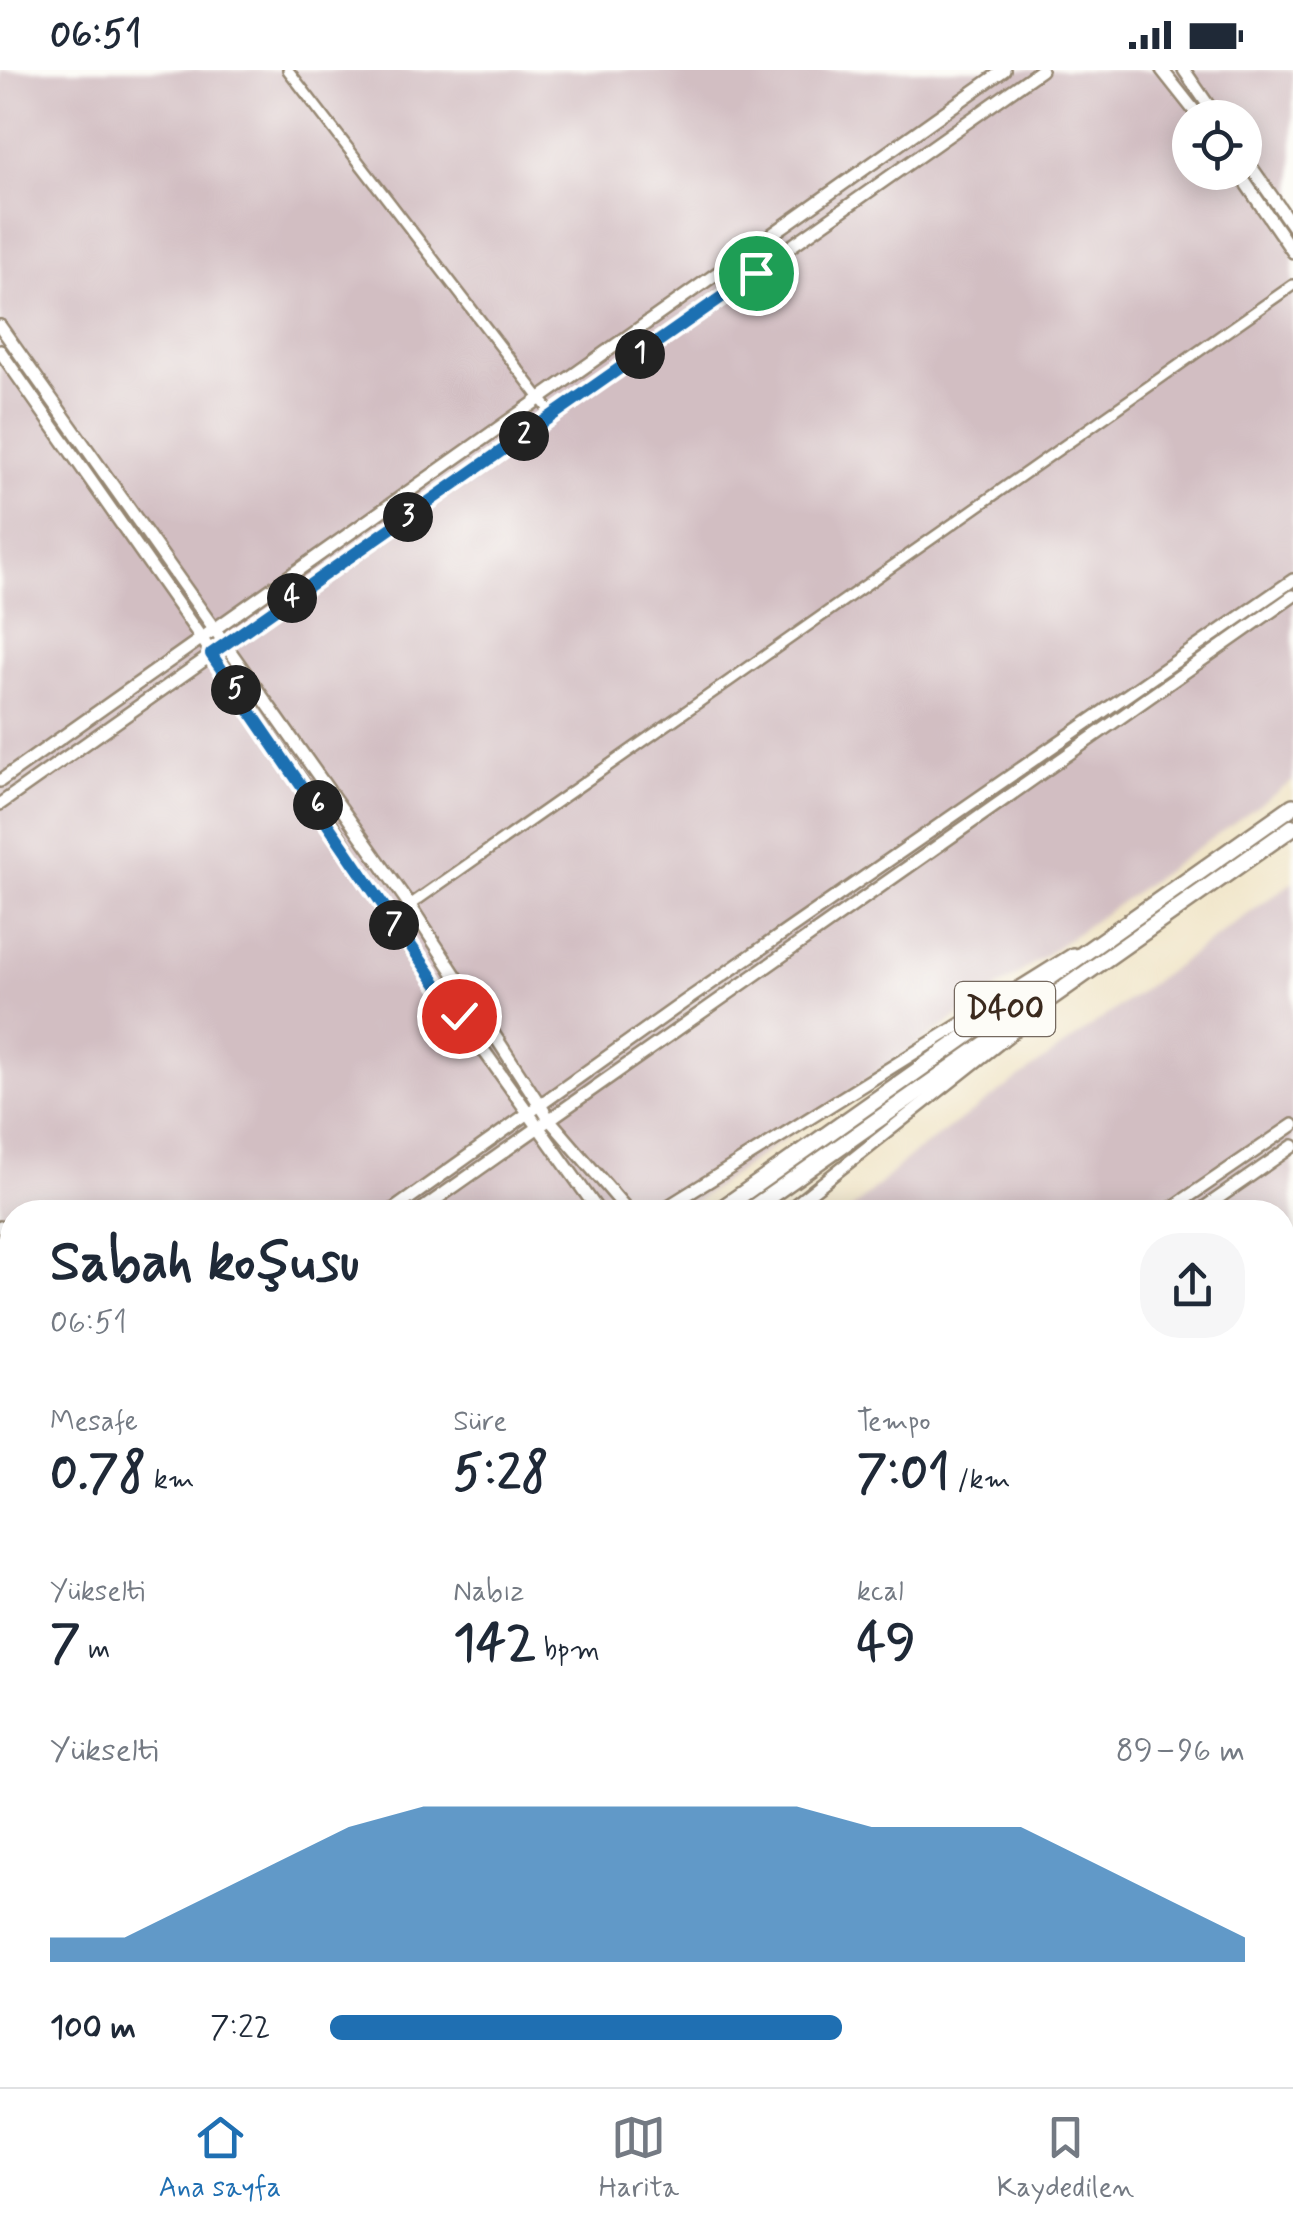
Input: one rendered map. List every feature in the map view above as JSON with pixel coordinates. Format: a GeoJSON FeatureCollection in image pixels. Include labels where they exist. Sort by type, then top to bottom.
{"type":"FeatureCollection","features":[{"type":"Feature","properties":{"kind":"highway","name":"D400"},"geometry":{"type":"LineString","coordinates":[[734,1200],[1293,806]]}},
{"type":"Feature","properties":{"kind":"highway","name":"D400"},"geometry":{"type":"LineString","coordinates":[[764,1200],[1293,827]]}},
{"type":"Feature","properties":{"kind":"street"},"geometry":{"type":"LineString","coordinates":[[288,70],[553,415]]}},
{"type":"Feature","properties":{"kind":"street"},"geometry":{"type":"LineString","coordinates":[[0,781],[1004,70]]}},
{"type":"Feature","properties":{"kind":"street"},"geometry":{"type":"LineString","coordinates":[[0,804],[1041,70]]}},
{"type":"Feature","properties":{"kind":"street"},"geometry":{"type":"LineString","coordinates":[[1162,70],[1186,100]]}},
{"type":"Feature","properties":{"kind":"street"},"geometry":{"type":"LineString","coordinates":[[1184,70],[1205,100]]}},
{"type":"Feature","properties":{"kind":"street"},"geometry":{"type":"LineString","coordinates":[[1262,182],[1293,227]]}},
{"type":"Feature","properties":{"kind":"street"},"geometry":{"type":"LineString","coordinates":[[1250,190],[1293,252]]}},
{"type":"Feature","properties":{"kind":"street"},"geometry":{"type":"LineString","coordinates":[[390,919],[1293,284]]}},
{"type":"Feature","properties":{"kind":"street"},"geometry":{"type":"LineString","coordinates":[[0,326],[409,904],[540,1104],[618,1200]]}},
{"type":"Feature","properties":{"kind":"street"},"geometry":{"type":"LineString","coordinates":[[0,351],[330,823],[390,919],[590,1200]]}},
{"type":"Feature","properties":{"kind":"street"},"geometry":{"type":"LineString","coordinates":[[407,1200],[1293,580]]}},
{"type":"Feature","properties":{"kind":"street"},"geometry":{"type":"LineString","coordinates":[[435,1200],[1293,596]]}},
{"type":"Feature","properties":{"kind":"street"},"geometry":{"type":"LineString","coordinates":[[677,1200],[1036,974],[1112,934]]}},
{"type":"Feature","properties":{"kind":"street"},"geometry":{"type":"LineString","coordinates":[[801,1200],[1000,1044],[1044,1003]]}},
{"type":"Feature","properties":{"kind":"street"},"geometry":{"type":"LineString","coordinates":[[1184,1200],[1293,1125]]}},
{"type":"Feature","properties":{"kind":"street"},"geometry":{"type":"LineString","coordinates":[[1215,1200],[1293,1146]]}},
{"type":"Feature","properties":{"kind":"street"},"geometry":{"type":"LineString","coordinates":[[685,1200],[688,1193]]}},
{"type":"Feature","properties":{"kind":"shaded area"},"geometry":{"type":"Polygon","coordinates":[[[0,70],[1293,70],[1293,781],[697,1200],[0,1200],[0,70]]]}},
{"type":"Feature","properties":{"kind":"shaded area"},"geometry":{"type":"Polygon","coordinates":[[[1293,882],[1293,1200],[862,1200],[909,1157],[1293,882]]]}},
{"type":"Feature","properties":{"kind":"route"},"geometry":{"type":"LineString","coordinates":[[459,1016],[211,654],[756,273]]}}]}
